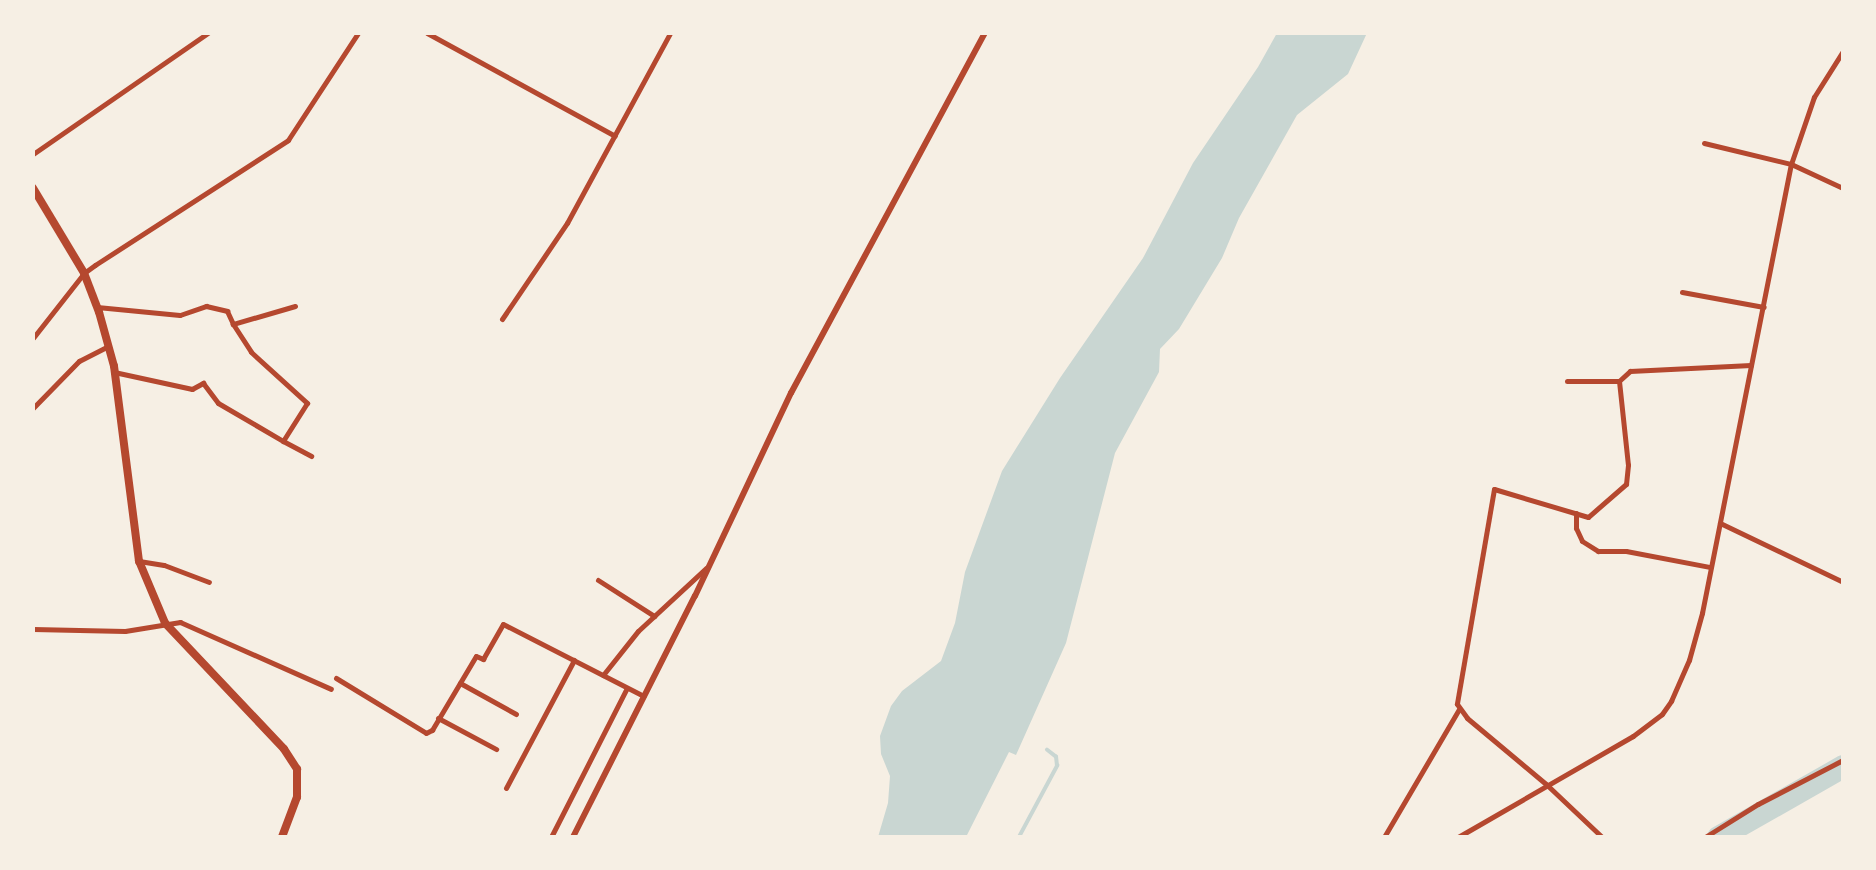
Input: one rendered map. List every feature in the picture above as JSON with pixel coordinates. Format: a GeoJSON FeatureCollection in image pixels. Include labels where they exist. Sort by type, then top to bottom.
{"type":"FeatureCollection","features":[{"type":"Feature","properties":{"kind":"main road"},"geometry":{"type":"LineString","coordinates":[[33,188],[85,273],[97,307],[114,372],[139,561],[165,623],[292,758],[299,783],[282,837]]}},
{"type":"Feature","properties":{"kind":"street"},"geometry":{"type":"LineString","coordinates":[[33,154],[208,33]]}},
{"type":"Feature","properties":{"kind":"street"},"geometry":{"type":"LineString","coordinates":[[33,338],[85,273],[288,140],[358,33]]}},
{"type":"Feature","properties":{"kind":"street"},"geometry":{"type":"LineString","coordinates":[[427,33],[615,136]]}},
{"type":"Feature","properties":{"kind":"street"},"geometry":{"type":"LineString","coordinates":[[502,318],[567,223],[670,33]]}},
{"type":"Feature","properties":{"kind":"street"},"geometry":{"type":"LineString","coordinates":[[573,837],[709,566],[791,393],[985,33]]}},
{"type":"Feature","properties":{"kind":"street"},"geometry":{"type":"LineString","coordinates":[[1458,837],[1633,736],[1662,714],[1681,680],[1695,644],[1791,164],[1814,97],[1843,51]]}},
{"type":"Feature","properties":{"kind":"street"},"geometry":{"type":"LineString","coordinates":[[1704,143],[1791,164],[1843,188]]}},
{"type":"Feature","properties":{"kind":"street"},"geometry":{"type":"LineString","coordinates":[[1682,292],[1764,307]]}},
{"type":"Feature","properties":{"kind":"street"},"geometry":{"type":"LineString","coordinates":[[97,307],[180,315],[206,306],[227,311],[251,352],[307,403],[283,441]]}},
{"type":"Feature","properties":{"kind":"street"},"geometry":{"type":"LineString","coordinates":[[233,324],[295,306]]}},
{"type":"Feature","properties":{"kind":"street"},"geometry":{"type":"LineString","coordinates":[[33,408],[79,361],[108,346]]}},
{"type":"Feature","properties":{"kind":"street"},"geometry":{"type":"LineString","coordinates":[[1567,381],[1619,381],[1630,371],[1751,365]]}},
{"type":"Feature","properties":{"kind":"street"},"geometry":{"type":"LineString","coordinates":[[114,372],[192,389],[203,383],[218,402],[312,456]]}},
{"type":"Feature","properties":{"kind":"street"},"geometry":{"type":"LineString","coordinates":[[1602,837],[1460,709],[1457,695],[1494,489],[1588,517],[1626,484],[1628,465],[1619,381]]}},
{"type":"Feature","properties":{"kind":"street"},"geometry":{"type":"LineString","coordinates":[[1576,513],[1576,528],[1582,541],[1598,551],[1626,551],[1710,567]]}},
{"type":"Feature","properties":{"kind":"street"},"geometry":{"type":"LineString","coordinates":[[1720,523],[1843,582]]}},
{"type":"Feature","properties":{"kind":"street"},"geometry":{"type":"LineString","coordinates":[[139,561],[164,565],[209,582]]}},
{"type":"Feature","properties":{"kind":"street"},"geometry":{"type":"LineString","coordinates":[[604,676],[638,631],[709,566]]}},
{"type":"Feature","properties":{"kind":"street"},"geometry":{"type":"LineString","coordinates":[[598,580],[654,616]]}},
{"type":"Feature","properties":{"kind":"street"},"geometry":{"type":"LineString","coordinates":[[33,629],[40,632],[125,631],[180,622],[331,690]]}},
{"type":"Feature","properties":{"kind":"street"},"geometry":{"type":"LineString","coordinates":[[336,678],[426,733],[476,656],[483,659],[503,624],[644,696]]}},
{"type":"Feature","properties":{"kind":"street"},"geometry":{"type":"LineString","coordinates":[[33,636],[40,632]]}},
{"type":"Feature","properties":{"kind":"street"},"geometry":{"type":"LineString","coordinates":[[506,788],[574,660]]}},
{"type":"Feature","properties":{"kind":"street"},"geometry":{"type":"LineString","coordinates":[[460,683],[516,714]]}},
{"type":"Feature","properties":{"kind":"street"},"geometry":{"type":"LineString","coordinates":[[551,837],[627,688]]}},
{"type":"Feature","properties":{"kind":"street"},"geometry":{"type":"LineString","coordinates":[[1384,837],[1460,709]]}},
{"type":"Feature","properties":{"kind":"street"},"geometry":{"type":"LineString","coordinates":[[438,718],[496,749]]}},
{"type":"Feature","properties":{"kind":"street"},"geometry":{"type":"LineString","coordinates":[[1705,837],[1758,804],[1843,760]]}},
{"type":"Feature","properties":{"kind":"shaded area"},"geometry":{"type":"Polygon","coordinates":[[[1277,33],[1367,33],[1348,74],[1297,115],[1239,218],[1222,258],[1179,329],[1160,349],[1159,372],[1115,453],[1066,643],[1016,755],[1009,752],[966,837],[878,837],[888,803],[890,776],[881,754],[880,736],[891,706],[902,691],[941,661],[955,623],[965,572],[1002,471],[1060,378],[1143,258],[1193,163],[1258,67],[1277,33]]]}},
{"type":"Feature","properties":{"kind":"waterway"},"geometry":{"type":"LineString","coordinates":[[1019,837],[1057,766],[1056,757],[1047,750]]}},
{"type":"Feature","properties":{"kind":"waterway"},"geometry":{"type":"LineString","coordinates":[[1718,837],[1843,766]]}}]}
